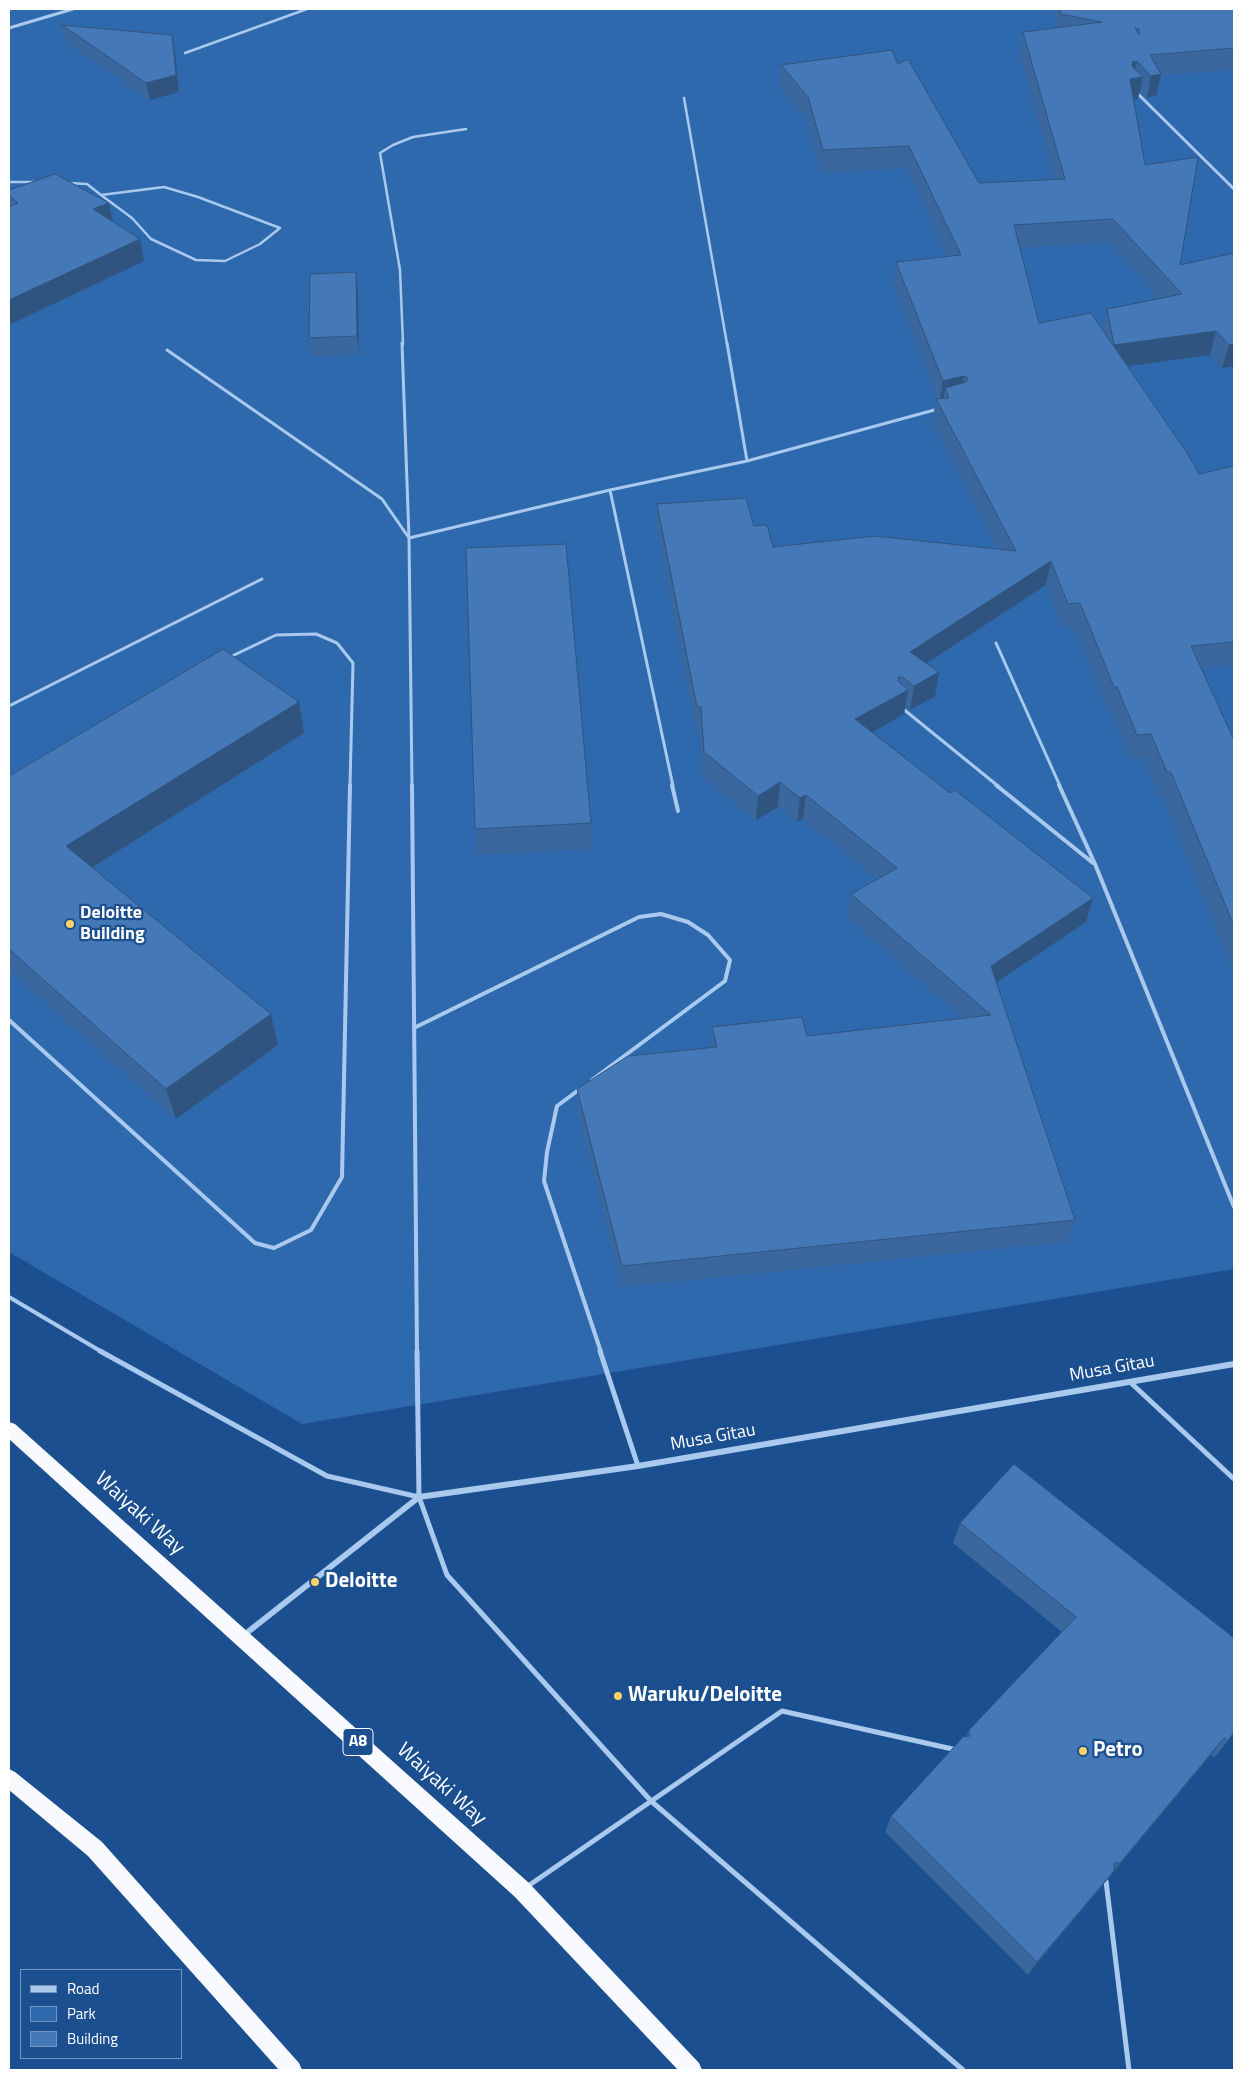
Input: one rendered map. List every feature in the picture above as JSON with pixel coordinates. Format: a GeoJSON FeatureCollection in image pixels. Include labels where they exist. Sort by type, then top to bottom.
{"type":"FeatureCollection","features":[{"type":"Feature","properties":{"kind":"highway","name":"Waiyaki Way"},"geometry":{"type":"LineString","coordinates":[[9,1429],[522,1890],[692,2070]]}},
{"type":"Feature","properties":{"kind":"highway"},"geometry":{"type":"LineString","coordinates":[[9,1778],[95,1849],[292,2070]]}},
{"type":"Feature","properties":{"kind":"street"},"geometry":{"type":"LineString","coordinates":[[9,28],[73,9]]}},
{"type":"Feature","properties":{"kind":"street"},"geometry":{"type":"LineString","coordinates":[[1130,86],[1234,189]]}},
{"type":"Feature","properties":{"kind":"street","name":"Musa Gitau"},"geometry":{"type":"LineString","coordinates":[[419,1497],[638,1466],[1234,1364]]}},
{"type":"Feature","properties":{"kind":"street"},"geometry":{"type":"LineString","coordinates":[[242,1637],[419,1497]]}},
{"type":"Feature","properties":{"kind":"lane"},"geometry":{"type":"LineString","coordinates":[[185,53],[307,9]]}},
{"type":"Feature","properties":{"kind":"lane"},"geometry":{"type":"LineString","coordinates":[[684,98],[747,461]]}},
{"type":"Feature","properties":{"kind":"lane"},"geometry":{"type":"LineString","coordinates":[[466,129],[413,137],[393,145],[380,153],[400,270],[409,538],[419,1497],[447,1575],[651,1801],[963,2070]]}},
{"type":"Feature","properties":{"kind":"lane"},"geometry":{"type":"LineString","coordinates":[[9,182],[38,183]]}},
{"type":"Feature","properties":{"kind":"lane"},"geometry":{"type":"LineString","coordinates":[[67,183],[87,184],[132,218],[151,239],[196,260],[225,261],[260,244],[280,228],[198,197],[164,187],[102,195]]}},
{"type":"Feature","properties":{"kind":"lane"},"geometry":{"type":"LineString","coordinates":[[167,350],[382,500],[409,538]]}},
{"type":"Feature","properties":{"kind":"lane"},"geometry":{"type":"LineString","coordinates":[[409,538],[610,490],[747,461],[943,408]]}},
{"type":"Feature","properties":{"kind":"lane"},"geometry":{"type":"LineString","coordinates":[[610,490],[678,811]]}},
{"type":"Feature","properties":{"kind":"lane"},"geometry":{"type":"LineString","coordinates":[[9,706],[262,579]]}},
{"type":"Feature","properties":{"kind":"lane"},"geometry":{"type":"LineString","coordinates":[[9,1020],[255,1243],[274,1248],[311,1230],[342,1177],[353,663],[337,643],[316,634],[276,635],[226,659]]}},
{"type":"Feature","properties":{"kind":"lane"},"geometry":{"type":"LineString","coordinates":[[996,643],[1095,864],[1234,1207]]}},
{"type":"Feature","properties":{"kind":"lane"},"geometry":{"type":"LineString","coordinates":[[897,704],[1095,864]]}},
{"type":"Feature","properties":{"kind":"lane"},"geometry":{"type":"LineString","coordinates":[[414,1028],[639,917],[660,914],[688,922],[708,935],[730,960],[724,981],[557,1106],[547,1152],[544,1181],[638,1466]]}},
{"type":"Feature","properties":{"kind":"lane"},"geometry":{"type":"LineString","coordinates":[[9,1297],[120,1362],[327,1476],[419,1497]]}},
{"type":"Feature","properties":{"kind":"lane"},"geometry":{"type":"LineString","coordinates":[[1130,1381],[1234,1479]]}},
{"type":"Feature","properties":{"kind":"lane"},"geometry":{"type":"LineString","coordinates":[[522,1890],[782,1711],[958,1751]]}},
{"type":"Feature","properties":{"kind":"lane"},"geometry":{"type":"LineString","coordinates":[[1106,1881],[1129,2070]]}},
{"type":"Feature","properties":{"kind":"green space"},"geometry":{"type":"Polygon","coordinates":[[[9,9],[1234,9],[1234,1269],[302,1424],[9,1252],[9,9]]]}},
{"type":"Feature","properties":{"kind":"building"},"geometry":{"type":"Polygon","coordinates":[[[1060,9],[1234,9],[1234,48],[1150,55],[1161,74],[1151,76],[1137,61],[1132,62],[1132,66],[1143,77],[1130,79],[1145,165],[1198,157],[1180,265],[1234,253],[1234,344],[1229,345],[1216,331],[1114,345],[1107,309],[1182,294],[1113,219],[1014,225],[1039,323],[1091,313],[1187,453],[1199,474],[1234,466],[1234,642],[1191,646],[1234,740],[1234,926],[1171,772],[1167,772],[1151,734],[1137,735],[1117,687],[1114,687],[1080,603],[1068,604],[1051,561],[910,652],[939,672],[914,686],[902,677],[899,677],[898,681],[908,690],[855,719],[950,793],[955,790],[1093,898],[991,966],[1075,1220],[622,1266],[577,1089],[628,1056],[717,1047],[712,1027],[802,1017],[807,1036],[991,1015],[851,894],[897,868],[806,795],[800,798],[780,782],[758,796],[704,752],[701,707],[697,707],[657,504],[746,498],[754,526],[767,525],[773,547],[875,536],[1016,551],[936,399],[949,398],[945,388],[966,382],[968,378],[964,376],[943,381],[896,262],[961,255],[909,146],[823,150],[808,97],[781,65],[892,50],[898,64],[908,59],[979,183],[1065,179],[1023,32],[1102,22],[1061,14],[1060,9]]]}},
{"type":"Feature","properties":{"kind":"building"},"geometry":{"type":"Polygon","coordinates":[[[62,25],[172,35],[176,75],[146,83],[62,25]]]}},
{"type":"Feature","properties":{"kind":"building"},"geometry":{"type":"Polygon","coordinates":[[[55,174],[109,203],[93,209],[140,239],[9,300],[9,207],[18,203],[9,195],[9,190],[55,174]]]}},
{"type":"Feature","properties":{"kind":"building"},"geometry":{"type":"Polygon","coordinates":[[[356,272],[357,336],[309,338],[310,274],[356,272]]]}},
{"type":"Feature","properties":{"kind":"building"},"geometry":{"type":"Polygon","coordinates":[[[566,544],[591,823],[475,829],[466,548],[566,544]]]}},
{"type":"Feature","properties":{"kind":"building","name":"Deloitte Building"},"geometry":{"type":"Polygon","coordinates":[[[223,649],[299,702],[66,846],[271,1014],[166,1089],[9,949],[9,776],[223,649]]]}},
{"type":"Feature","properties":{"kind":"building"},"geometry":{"type":"Polygon","coordinates":[[[1014,1464],[1234,1638],[1234,1732],[1228,1741],[1224,1738],[1120,1863],[1114,1863],[1114,1871],[1037,1962],[891,1816],[963,1737],[970,1736],[969,1730],[1076,1617],[960,1523],[1014,1464]]]}},
{"type":"Feature","properties":{"kind":"place","name":"Deloitte Building"},"geometry":{"type":"Point","coordinates":[70,924]}},
{"type":"Feature","properties":{"kind":"place","name":"Deloitte"},"geometry":{"type":"Point","coordinates":[315,1582]}},
{"type":"Feature","properties":{"kind":"place","name":"Waruku/Deloitte"},"geometry":{"type":"Point","coordinates":[618,1696]}},
{"type":"Feature","properties":{"kind":"place","name":"Petro"},"geometry":{"type":"Point","coordinates":[1083,1751]}}]}
